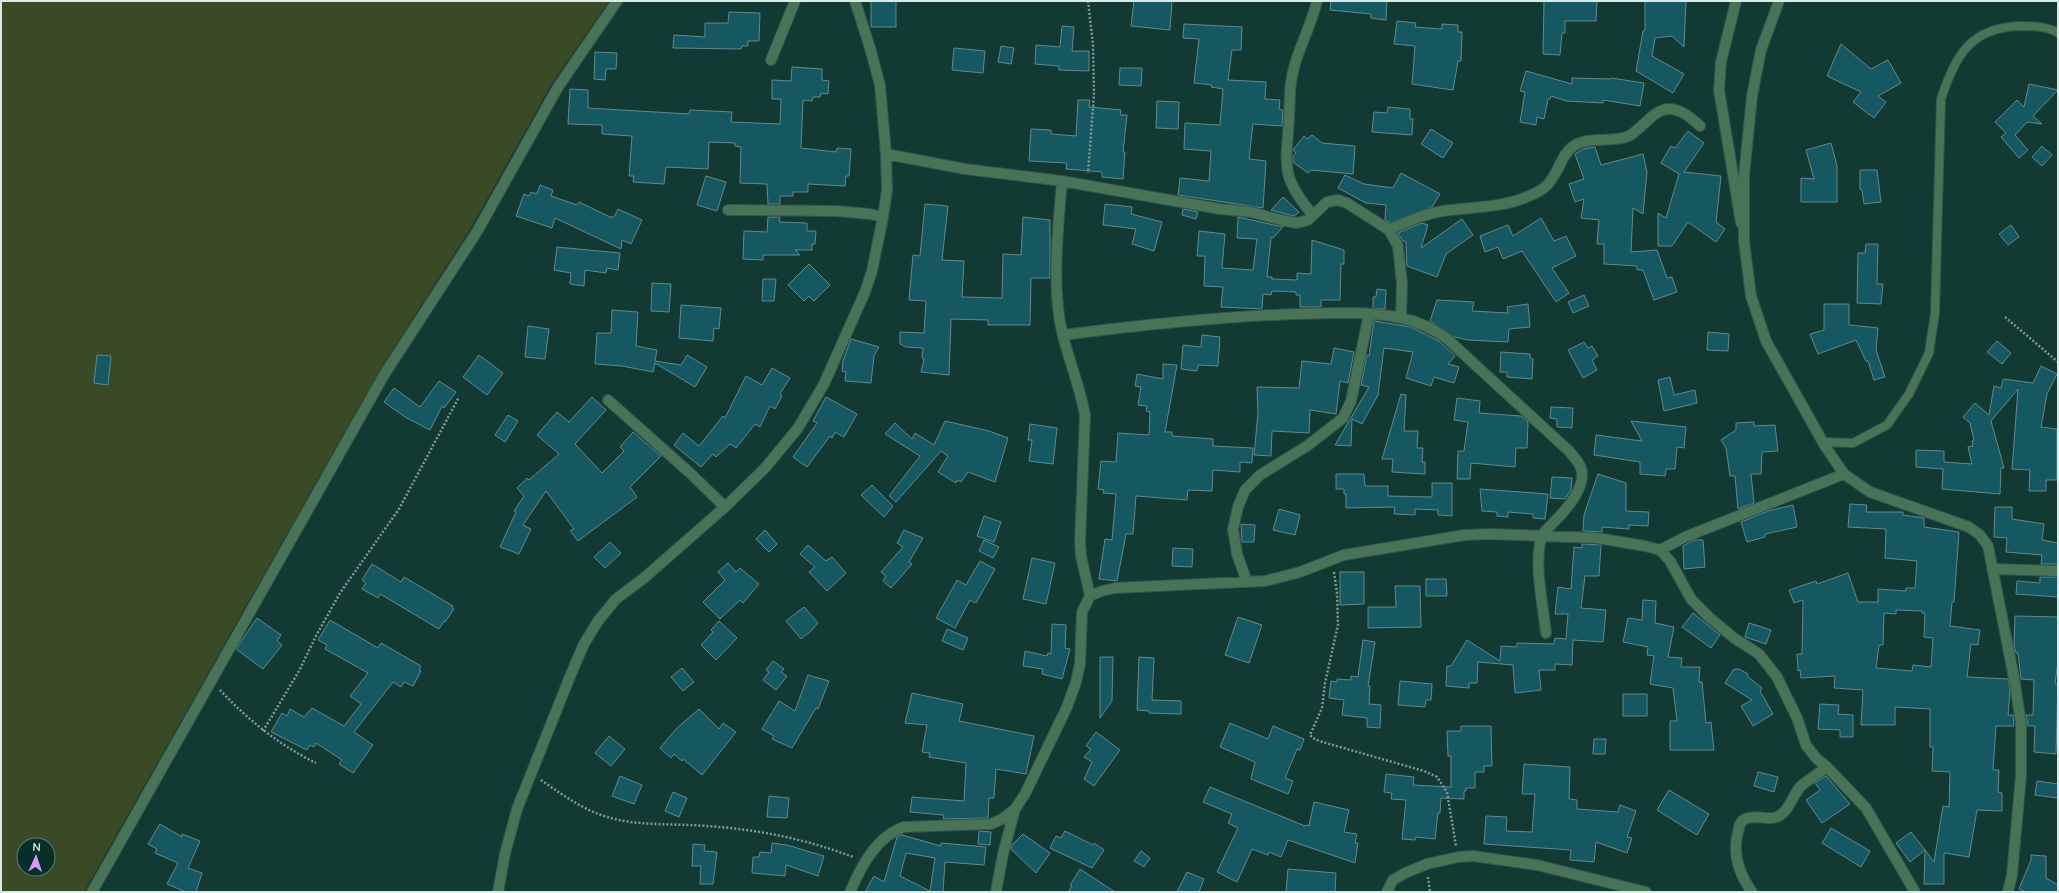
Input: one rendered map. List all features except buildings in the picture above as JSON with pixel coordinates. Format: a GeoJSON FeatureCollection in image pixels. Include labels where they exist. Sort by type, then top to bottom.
{"type":"FeatureCollection","features":[{"type":"Feature","properties":{"kind":"street"},"geometry":{"type":"LineString","coordinates":[[92,892],[384,375],[478,230],[558,87],[617,1]]}},
{"type":"Feature","properties":{"kind":"street"},"geometry":{"type":"LineString","coordinates":[[771,60],[795,1]]}},
{"type":"Feature","properties":{"kind":"street"},"geometry":{"type":"LineString","coordinates":[[498,892],[505,854],[515,816],[530,774],[584,644],[598,621],[616,599],[644,578],[725,507],[765,468],[798,428],[824,384],[865,292],[872,271],[883,217],[887,190],[886,154],[880,85],[855,1]]}},
{"type":"Feature","properties":{"kind":"street"},"geometry":{"type":"LineString","coordinates":[[1313,215],[1299,198],[1290,182],[1286,163],[1286,144],[1291,78],[1318,1]]}},
{"type":"Feature","properties":{"kind":"street"},"geometry":{"type":"LineString","coordinates":[[1736,1],[1721,62],[1719,90],[1744,242],[1751,296],[1766,341],[1823,442],[1844,474],[1870,492],[1969,527],[1980,535],[1988,546],[2014,678],[2021,723],[2021,776],[2012,875],[2008,892]]}},
{"type":"Feature","properties":{"kind":"street"},"geometry":{"type":"LineString","coordinates":[[1744,242],[1744,176],[1752,96],[1761,50],[1779,1]]}},
{"type":"Feature","properties":{"kind":"street"},"geometry":{"type":"LineString","coordinates":[[1389,230],[1423,216],[1443,211],[1496,205],[1526,197],[1546,186],[1567,152],[1576,145],[1598,139],[1615,139],[1629,136],[1661,111],[1668,109],[1676,110],[1687,115],[1700,126]]}},
{"type":"Feature","properties":{"kind":"street"},"geometry":{"type":"LineString","coordinates":[[886,154],[966,170],[1062,181],[1220,209],[1251,212],[1281,220],[1302,222],[1313,215],[1327,202],[1338,200],[1347,203],[1389,230],[1398,246],[1402,284],[1401,318]]}},
{"type":"Feature","properties":{"kind":"street"},"geometry":{"type":"LineString","coordinates":[[1062,181],[1058,229],[1057,281],[1063,335],[1080,390],[1085,415],[1080,542],[1081,556],[1090,596]]}},
{"type":"Feature","properties":{"kind":"street"},"geometry":{"type":"LineString","coordinates":[[728,210],[843,212],[883,217]]}},
{"type":"Feature","properties":{"kind":"street"},"geometry":{"type":"LineString","coordinates":[[1063,335],[1152,323],[1227,317],[1369,314],[1401,318],[1427,326],[1445,337],[1569,451],[1582,471],[1578,491],[1558,519],[1541,536],[1539,566],[1546,633]]}},
{"type":"Feature","properties":{"kind":"street"},"geometry":{"type":"LineString","coordinates":[[1247,582],[1237,554],[1233,529],[1238,507],[1245,490],[1260,475],[1307,446],[1343,418],[1351,401],[1369,314]]}},
{"type":"Feature","properties":{"kind":"street"},"geometry":{"type":"LineString","coordinates":[[608,400],[690,472],[725,507]]}},
{"type":"Feature","properties":{"kind":"street"},"geometry":{"type":"LineString","coordinates":[[1660,550],[1685,537],[1844,474]]}},
{"type":"Feature","properties":{"kind":"street"},"geometry":{"type":"LineString","coordinates":[[996,892],[1003,854],[1015,809],[1039,767],[1076,682],[1080,664],[1082,612],[1090,596],[1102,590],[1115,588],[1247,582],[1282,578],[1332,559],[1374,549],[1465,536],[1541,536],[1616,540],[1660,550],[1670,561],[1691,599],[1728,633],[1759,654],[1780,683],[1797,718],[1806,745],[1817,759],[1827,767],[1866,808],[1915,892]]}},
{"type":"Feature","properties":{"kind":"street"},"geometry":{"type":"LineString","coordinates":[[1992,569],[2058,571]]}},
{"type":"Feature","properties":{"kind":"street"},"geometry":{"type":"LineString","coordinates":[[1752,892],[1736,861],[1735,843],[1740,824],[1744,819],[1775,818],[1783,814],[1802,785],[1827,767]]}},
{"type":"Feature","properties":{"kind":"street"},"geometry":{"type":"LineString","coordinates":[[850,892],[865,862],[893,831],[904,827],[991,824],[1002,819],[1015,809]]}},
{"type":"Feature","properties":{"kind":"street"},"geometry":{"type":"LineString","coordinates":[[1387,892],[1393,880],[1405,873],[1427,864],[1458,857],[1473,856],[1537,865],[1646,892]]}},
{"type":"Feature","properties":{"kind":"lane"},"geometry":{"type":"LineString","coordinates":[[1823,442],[1853,444],[1887,425],[1909,394],[1929,353],[1934,313],[1941,99],[1948,75],[1962,52],[1977,36],[2002,27],[2026,26],[2033,26],[2058,33]]}},
{"type":"Feature","properties":{"kind":"path"},"geometry":{"type":"LineString","coordinates":[[1087,186],[1094,95],[1093,45],[1088,1]]}},
{"type":"Feature","properties":{"kind":"path"},"geometry":{"type":"LineString","coordinates":[[2005,317],[2058,362]]}},
{"type":"Feature","properties":{"kind":"path"},"geometry":{"type":"LineString","coordinates":[[263,731],[300,671],[326,617],[340,593],[400,509],[459,397]]}},
{"type":"Feature","properties":{"kind":"path"},"geometry":{"type":"LineString","coordinates":[[1332,559],[1337,593],[1338,625],[1325,683],[1322,708],[1310,735],[1319,741],[1424,771],[1436,777],[1447,792],[1458,857]]}},
{"type":"Feature","properties":{"kind":"path"},"geometry":{"type":"LineString","coordinates":[[211,681],[263,731],[295,752],[316,763]]}},
{"type":"Feature","properties":{"kind":"path"},"geometry":{"type":"LineString","coordinates":[[530,774],[570,800],[608,816],[631,822],[726,827],[776,835],[822,846],[865,862]]}},
{"type":"Feature","properties":{"kind":"green space"},"geometry":{"type":"Polygon","coordinates":[[[1,1],[609,1],[552,83],[472,226],[379,371],[84,892],[1,892],[1,1]]]}}]}
